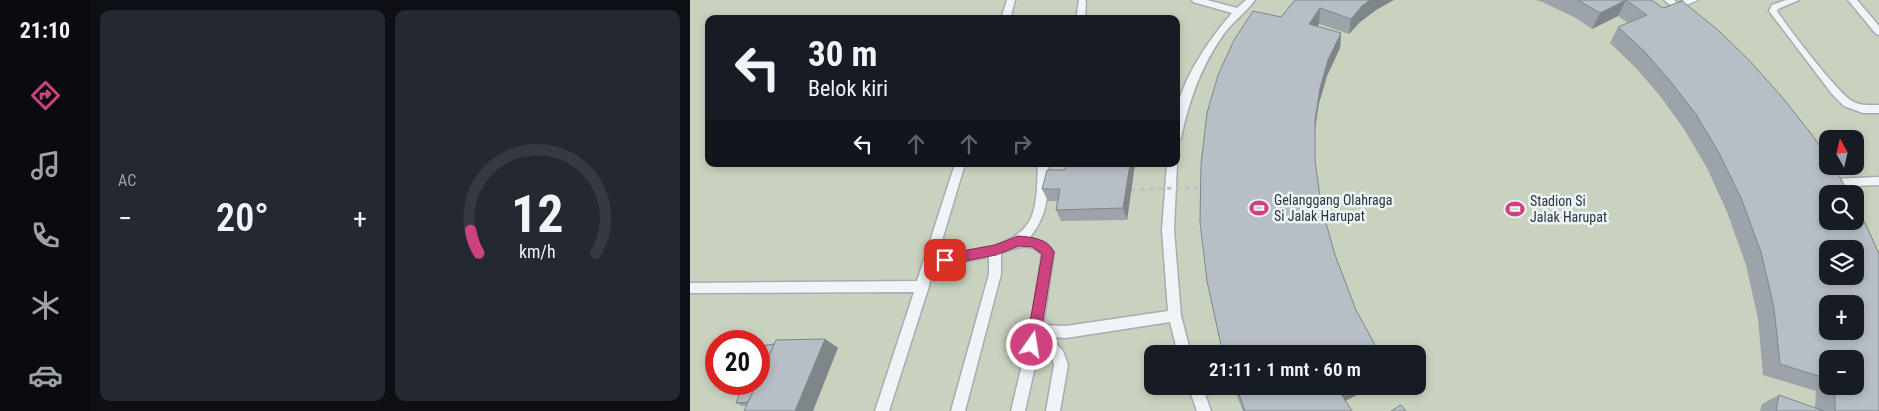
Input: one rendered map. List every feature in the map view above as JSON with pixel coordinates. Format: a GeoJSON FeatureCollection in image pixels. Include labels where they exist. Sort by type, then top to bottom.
{"type":"FeatureCollection","features":[{"type":"Feature","properties":{"kind":"lane"},"geometry":{"type":"LineString","coordinates":[[1006,15],[1011,0]]}},
{"type":"Feature","properties":{"kind":"lane"},"geometry":{"type":"LineString","coordinates":[[1196,0],[1237,11]]}},
{"type":"Feature","properties":{"kind":"lane"},"geometry":{"type":"LineString","coordinates":[[1181,98],[1217,37],[1237,11],[1251,0]]}},
{"type":"Feature","properties":{"kind":"lane"},"geometry":{"type":"LineString","coordinates":[[1668,0],[1696,23]]}},
{"type":"Feature","properties":{"kind":"lane"},"geometry":{"type":"LineString","coordinates":[[1677,6],[1694,0]]}},
{"type":"Feature","properties":{"kind":"lane"},"geometry":{"type":"LineString","coordinates":[[1794,0],[1775,7],[1773,11],[1778,19],[1836,91],[1848,103],[1863,109],[1879,110]]}},
{"type":"Feature","properties":{"kind":"lane"},"geometry":{"type":"LineString","coordinates":[[1852,0],[1879,32]]}},
{"type":"Feature","properties":{"kind":"lane"},"geometry":{"type":"LineString","coordinates":[[1080,15],[1082,2]]}},
{"type":"Feature","properties":{"kind":"lane"},"geometry":{"type":"LineString","coordinates":[[882,411],[959,167]]}},
{"type":"Feature","properties":{"kind":"lane"},"geometry":{"type":"LineString","coordinates":[[929,263],[996,250],[1018,241],[1034,224],[1043,191],[1043,167]]}},
{"type":"Feature","properties":{"kind":"lane"},"geometry":{"type":"LineString","coordinates":[[1172,167],[1168,230],[1175,316],[1183,345]]}},
{"type":"Feature","properties":{"kind":"lane"},"geometry":{"type":"LineString","coordinates":[[1832,185],[1828,179],[1879,181]]}},
{"type":"Feature","properties":{"kind":"lane"},"geometry":{"type":"LineString","coordinates":[[1018,241],[1038,244],[1043,246],[1048,252],[1036,331],[1018,411]]}},
{"type":"Feature","properties":{"kind":"lane"},"geometry":{"type":"LineString","coordinates":[[958,411],[995,274],[996,250]]}},
{"type":"Feature","properties":{"kind":"lane"},"geometry":{"type":"LineString","coordinates":[[690,288],[923,286]]}},
{"type":"Feature","properties":{"kind":"lane"},"geometry":{"type":"LineString","coordinates":[[1036,331],[1066,332],[1175,316]]}},
{"type":"Feature","properties":{"kind":"lane"},"geometry":{"type":"LineString","coordinates":[[1036,331],[1058,355],[1061,365],[1053,411]]}},
{"type":"Feature","properties":{"kind":"lane"},"geometry":{"type":"LineString","coordinates":[[1198,395],[1204,411]]}},
{"type":"Feature","properties":{"kind":"path"},"geometry":{"type":"LineString","coordinates":[[1131,190],[1203,187]]}},
{"type":"Feature","properties":{"kind":"green space","name":"Gelanggang Olahraga Si Jalak Harupat"},"geometry":{"type":"Polygon","coordinates":[[[690,0],[1879,0],[1879,411],[690,411],[690,0]]]}},
{"type":"Feature","properties":{"kind":"building"},"geometry":{"type":"Polygon","coordinates":[[[1295,0],[1370,0],[1351,19],[1320,8],[1309,24],[1341,33],[1328,60],[1320,88],[1315,121],[1315,160],[1321,205],[1335,255],[1356,310],[1375,345],[1221,345],[1207,281],[1200,222],[1201,164],[1207,113],[1218,75],[1234,40],[1253,11],[1281,17],[1295,0]]]}},
{"type":"Feature","properties":{"kind":"building"},"geometry":{"type":"Polygon","coordinates":[[[1577,0],[1626,0],[1600,13],[1577,0]]]}},
{"type":"Feature","properties":{"kind":"building"},"geometry":{"type":"Polygon","coordinates":[[[1626,0],[1651,0],[1663,8],[1682,1],[1718,30],[1749,60],[1782,97],[1819,145],[1819,175],[1839,175],[1844,185],[1819,185],[1819,230],[1864,230],[1864,221],[1879,254],[1879,411],[1835,411],[1835,395],[1864,395],[1864,350],[1819,350],[1819,376],[1780,364],[1774,308],[1761,252],[1741,198],[1719,153],[1696,114],[1645,52],[1618,27],[1647,15],[1626,0]]]}},
{"type":"Feature","properties":{"kind":"building"},"geometry":{"type":"Polygon","coordinates":[[[1066,167],[1130,167],[1123,208],[1056,210],[1060,189],[1042,189],[1047,170],[1065,170],[1066,167]]]}},
{"type":"Feature","properties":{"kind":"building"},"geometry":{"type":"Polygon","coordinates":[[[825,339],[795,411],[744,411],[751,395],[770,395],[770,353],[776,340],[825,339]]]}},
{"type":"Feature","properties":{"kind":"building"},"geometry":{"type":"Polygon","coordinates":[[[774,344],[770,354],[770,345],[774,344]]]}},
{"type":"Feature","properties":{"kind":"building"},"geometry":{"type":"Polygon","coordinates":[[[739,395],[751,395],[748,402],[736,403],[739,395]]]}},
{"type":"Feature","properties":{"kind":"building"},"geometry":{"type":"Polygon","coordinates":[[[1239,395],[1342,395],[1352,411],[1245,411],[1239,395]]]}},
{"type":"Feature","properties":{"kind":"building"},"geometry":{"type":"Polygon","coordinates":[[[1779,395],[1824,411],[1776,411],[1779,395]]]}},
{"type":"Feature","properties":{"kind":"building"},"geometry":{"type":"Polygon","coordinates":[[[1401,405],[1406,411],[1391,411],[1401,405]]]}},
{"type":"Feature","properties":{"kind":"place","name":"Gelanggang Olahraga Si Jalak Harupat"},"geometry":{"type":"Point","coordinates":[1259,208]}},
{"type":"Feature","properties":{"kind":"place","name":"Stadion Si Jalak Harupat"},"geometry":{"type":"Point","coordinates":[1515,209]}},
{"type":"Feature","properties":{"kind":"route"},"geometry":{"type":"LineString","coordinates":[[945,260],[996,250],[1018,241],[1032,242],[1043,246],[1048,252],[1036,331],[1032,345]]}}]}
